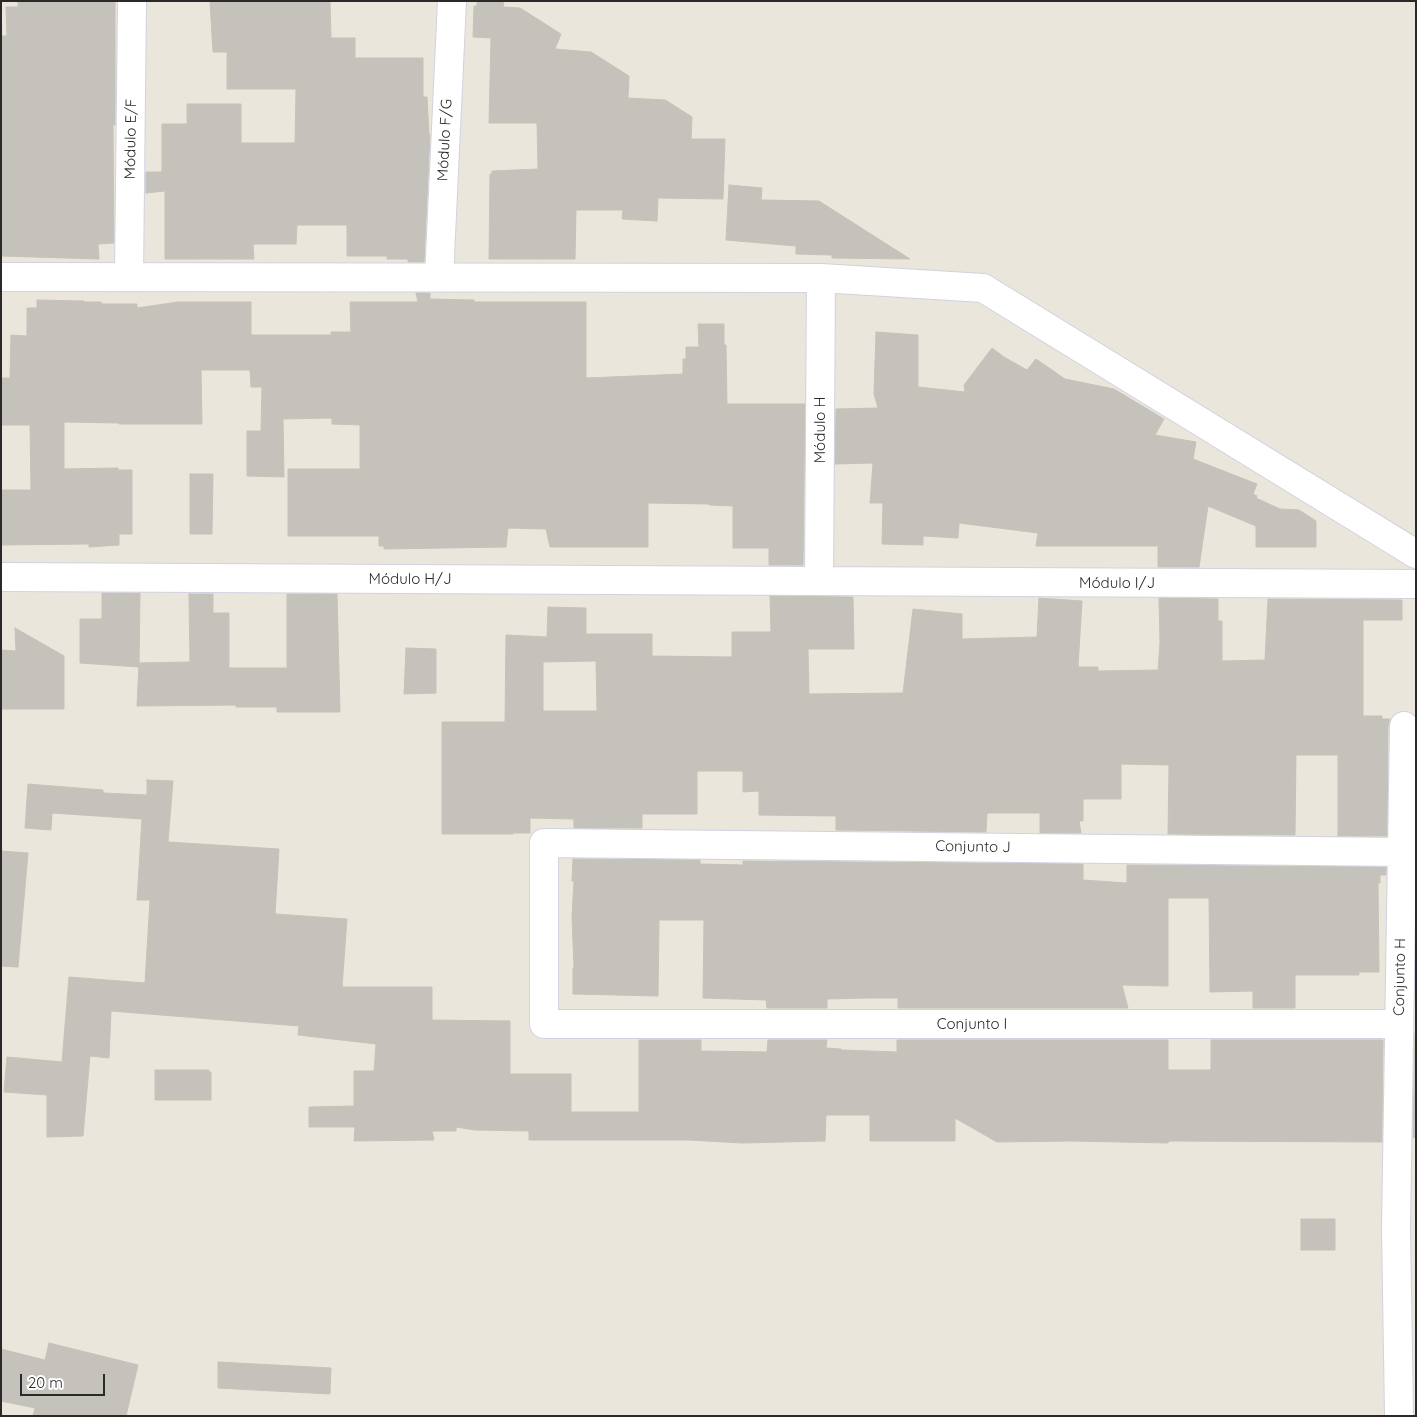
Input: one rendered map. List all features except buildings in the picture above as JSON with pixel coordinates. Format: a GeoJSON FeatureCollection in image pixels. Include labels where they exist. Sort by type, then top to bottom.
{"type":"FeatureCollection","features":[{"type":"Feature","properties":{"kind":"street","name":"Módulo E/F"},"geometry":{"type":"LineString","coordinates":[[129,277],[132,1]]}},
{"type":"Feature","properties":{"kind":"street","name":"Módulo F/G"},"geometry":{"type":"LineString","coordinates":[[439,278],[452,1]]}},
{"type":"Feature","properties":{"kind":"street"},"geometry":{"type":"LineString","coordinates":[[1,278],[821,278],[983,288],[1416,554]]}},
{"type":"Feature","properties":{"kind":"street","name":"Módulo H"},"geometry":{"type":"LineString","coordinates":[[819,581],[821,278]]}},
{"type":"Feature","properties":{"kind":"street","name":"Módulo H/J"},"geometry":{"type":"LineString","coordinates":[[1,577],[819,581]]}},
{"type":"Feature","properties":{"kind":"street","name":"Módulo I/J"},"geometry":{"type":"LineString","coordinates":[[819,581],[1416,584]]}},
{"type":"Feature","properties":{"kind":"street","name":"Conjunto H"},"geometry":{"type":"LineString","coordinates":[[1398,1416],[1406,1226],[1399,1024],[1404,726]]}},
{"type":"Feature","properties":{"kind":"street","name":"Conjunto J"},"geometry":{"type":"LineString","coordinates":[[544,1024],[544,843],[1402,852]]}},
{"type":"Feature","properties":{"kind":"street","name":"Conjunto I"},"geometry":{"type":"LineString","coordinates":[[544,1024],[1399,1024]]}}]}
